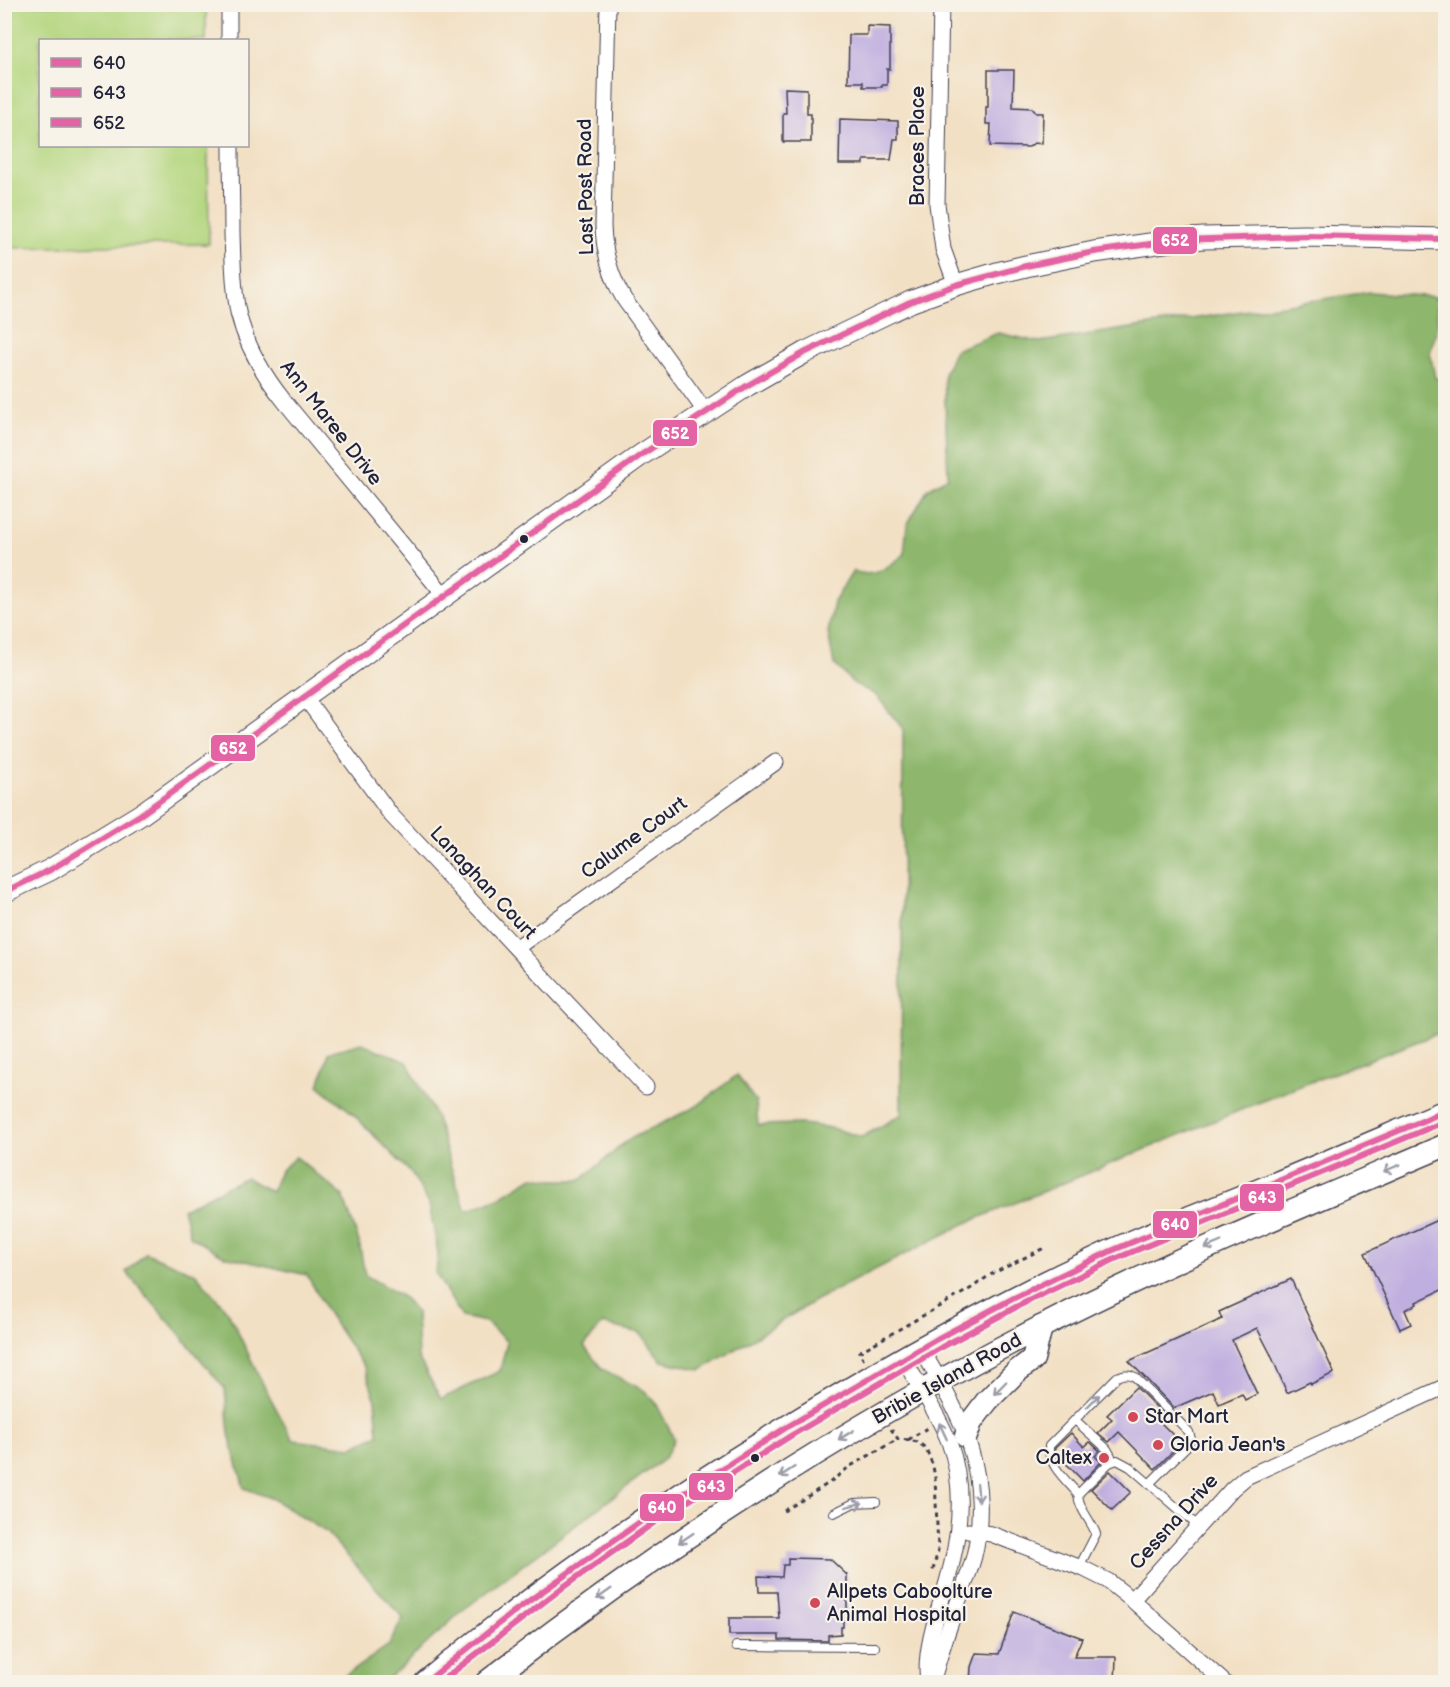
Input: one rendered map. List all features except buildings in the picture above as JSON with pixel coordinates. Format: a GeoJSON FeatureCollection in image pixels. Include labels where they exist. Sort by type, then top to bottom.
{"type":"FeatureCollection","features":[{"type":"Feature","properties":{"kind":"main road"},"geometry":{"type":"LineString","coordinates":[[4,892],[50,870],[140,815],[641,455],[705,411],[774,369],[835,337],[956,285],[1094,252],[1178,240],[1232,236],[1446,238]]}},
{"type":"Feature","properties":{"kind":"main road","name":"Bribie Island Road"},"geometry":{"type":"LineString","coordinates":[[426,1683],[541,1593],[670,1502],[767,1439],[912,1353],[1095,1258],[1446,1111]]}},
{"type":"Feature","properties":{"kind":"main road","name":"Bribie Island Road"},"geometry":{"type":"LineString","coordinates":[[487,1683],[586,1607],[720,1515],[930,1386],[1041,1327],[1180,1259],[1446,1145]]}},
{"type":"Feature","properties":{"kind":"main road"},"geometry":{"type":"LineString","coordinates":[[966,1436],[971,1422],[982,1407],[1002,1385],[1033,1359],[1041,1327]]}},
{"type":"Feature","properties":{"kind":"street"},"geometry":{"type":"LineString","coordinates":[[229,4],[229,39]]}},
{"type":"Feature","properties":{"kind":"street","name":"Last Post Road"},"geometry":{"type":"LineString","coordinates":[[608,4],[603,226],[608,265],[624,299],[705,411]]}},
{"type":"Feature","properties":{"kind":"street","name":"Braces Place"},"geometry":{"type":"LineString","coordinates":[[941,4],[937,204],[944,249],[956,285]]}},
{"type":"Feature","properties":{"kind":"street","name":"Ann Maree Drive"},"geometry":{"type":"LineString","coordinates":[[231,147],[235,291],[239,314],[255,358],[267,379],[285,402],[444,595]]}},
{"type":"Feature","properties":{"kind":"street","name":"Lanaghan Court"},"geometry":{"type":"LineString","coordinates":[[304,696],[391,815],[646,1087]]}},
{"type":"Feature","properties":{"kind":"street","name":"Calume Court"},"geometry":{"type":"LineString","coordinates":[[516,948],[776,762]]}},
{"type":"Feature","properties":{"kind":"street"},"geometry":{"type":"LineString","coordinates":[[912,1353],[930,1386],[942,1429],[949,1442],[959,1491],[958,1529],[954,1558],[936,1618],[929,1652],[926,1673],[930,1683]]}},
{"type":"Feature","properties":{"kind":"street"},"geometry":{"type":"LineString","coordinates":[[912,1353],[930,1386],[956,1412],[966,1436],[975,1469],[979,1506],[974,1556],[930,1683]]}},
{"type":"Feature","properties":{"kind":"street","name":"Cessna Drive"},"geometry":{"type":"LineString","coordinates":[[1132,1600],[1232,1489],[1253,1473],[1446,1386]]}},
{"type":"Feature","properties":{"kind":"street"},"geometry":{"type":"LineString","coordinates":[[958,1529],[991,1534],[1079,1567],[1108,1581],[1224,1683]]}},
{"type":"Feature","properties":{"kind":"lane"},"geometry":{"type":"LineString","coordinates":[[1079,1567],[1096,1534],[1093,1524],[1078,1503],[1078,1494],[1058,1471],[1048,1454],[1049,1446],[1116,1377],[1123,1374],[1135,1377],[1189,1432],[1191,1439],[1188,1445],[1149,1484]]}},
{"type":"Feature","properties":{"kind":"lane"},"geometry":{"type":"LineString","coordinates":[[1075,1420],[1107,1449],[1111,1456],[1109,1463]]}},
{"type":"Feature","properties":{"kind":"lane"},"geometry":{"type":"LineString","coordinates":[[1078,1494],[1109,1463],[1116,1460],[1149,1484],[1198,1526]]}},
{"type":"Feature","properties":{"kind":"lane"},"geometry":{"type":"LineString","coordinates":[[834,1513],[854,1503],[876,1502]]}},
{"type":"Feature","properties":{"kind":"lane"},"geometry":{"type":"LineString","coordinates":[[736,1646],[875,1647]]}},
{"type":"Feature","properties":{"kind":"path"},"geometry":{"type":"LineString","coordinates":[[784,1511],[829,1483],[849,1467],[898,1439]]}},
{"type":"Feature","properties":{"kind":"green space"},"geometry":{"type":"Polygon","coordinates":[[[4,5],[206,5],[206,39],[39,39],[39,147],[208,147],[209,244],[5,248],[4,5]]]}},
{"type":"Feature","properties":{"kind":"green space"},"geometry":{"type":"Polygon","coordinates":[[[1369,292],[1436,297],[1438,324],[1430,353],[1435,378],[1445,381],[1445,1031],[1282,1093],[964,1224],[816,1300],[701,1370],[662,1361],[640,1333],[602,1324],[584,1346],[602,1369],[645,1391],[657,1405],[674,1439],[665,1458],[463,1610],[385,1682],[336,1682],[389,1645],[403,1618],[326,1532],[273,1499],[244,1488],[229,1434],[225,1389],[126,1272],[146,1253],[195,1273],[228,1312],[293,1440],[352,1447],[378,1435],[375,1398],[365,1368],[329,1315],[307,1275],[224,1256],[191,1237],[183,1209],[246,1177],[271,1192],[280,1171],[296,1157],[343,1196],[359,1242],[365,1275],[403,1297],[416,1312],[418,1357],[441,1399],[500,1371],[507,1342],[486,1322],[462,1317],[436,1274],[438,1252],[429,1204],[412,1174],[351,1112],[319,1086],[329,1052],[362,1043],[407,1062],[436,1117],[466,1211],[499,1198],[533,1177],[581,1180],[628,1140],[697,1106],[737,1075],[756,1102],[758,1125],[803,1124],[831,1128],[862,1137],[901,1115],[903,729],[876,695],[853,683],[834,664],[828,633],[834,602],[853,571],[874,573],[886,568],[904,555],[907,525],[928,489],[948,477],[944,374],[955,350],[998,333],[1039,342],[1369,292]]]}},
{"type":"Feature","properties":{"kind":"transit line","name":"652"},"geometry":{"type":"LineString","coordinates":[[4,892],[50,870],[140,815],[641,455],[748,385],[804,353],[910,302],[956,285],[1026,266],[1094,252],[1178,240],[1305,236],[1446,239]]}},
{"type":"Feature","properties":{"kind":"transit line","name":"640"},"geometry":{"type":"LineString","coordinates":[[426,1682],[512,1613],[647,1517],[787,1427],[937,1339],[1014,1298],[1111,1251],[1446,1111]]}},
{"type":"Feature","properties":{"kind":"transit line","name":"643"},"geometry":{"type":"LineString","coordinates":[[440,1682],[562,1588],[652,1524],[792,1435],[942,1347],[1018,1306],[1115,1259],[1446,1121]]}},
{"type":"Feature","properties":{"kind":"place","name":"Star Mart"},"geometry":{"type":"Point","coordinates":[1133,1417]}},
{"type":"Feature","properties":{"kind":"place","name":"Gloria Jean's"},"geometry":{"type":"Point","coordinates":[1158,1445]}},
{"type":"Feature","properties":{"kind":"place","name":"Caltex"},"geometry":{"type":"Point","coordinates":[1104,1458]}},
{"type":"Feature","properties":{"kind":"place","name":"Allpets Caboolture Animal Hospital"},"geometry":{"type":"Point","coordinates":[815,1603]}}]}
